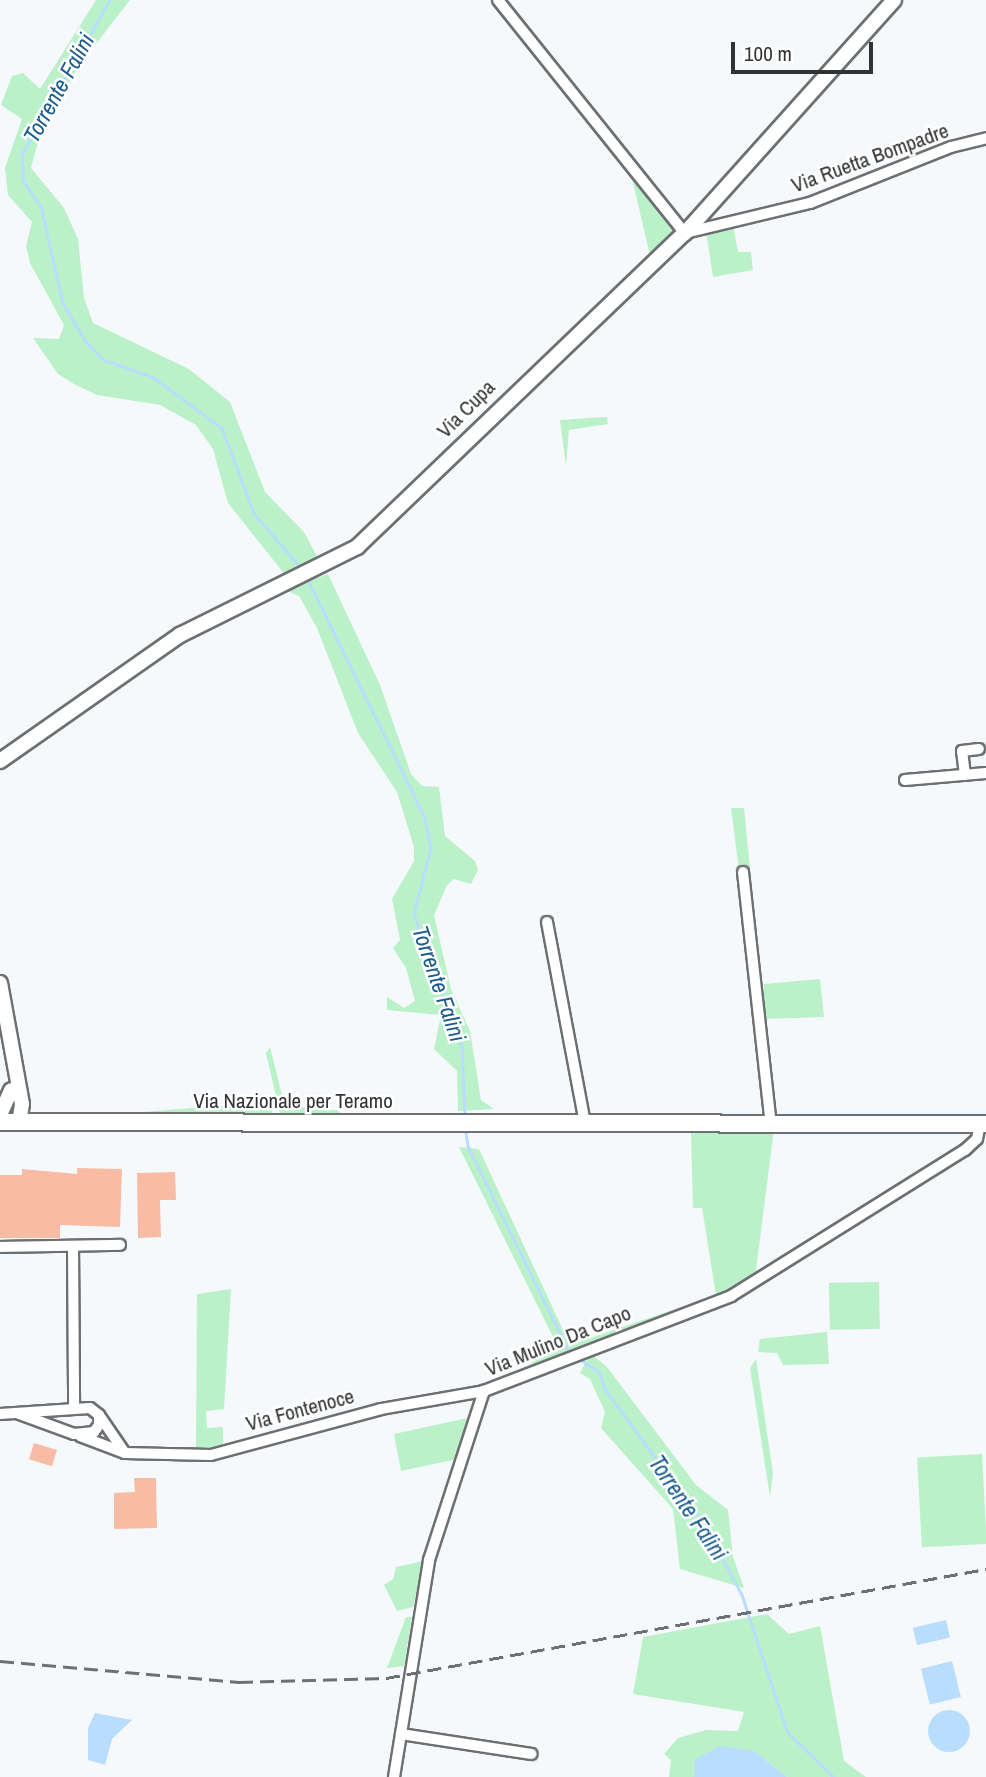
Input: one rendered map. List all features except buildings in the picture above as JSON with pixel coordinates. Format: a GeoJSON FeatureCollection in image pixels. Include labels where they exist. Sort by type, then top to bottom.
{"type":"FeatureCollection","features":[{"type":"Feature","properties":{"kind":"main road","name":"Via Nazionale per Teramo"},"geometry":{"type":"LineString","coordinates":[[0,1122],[983,1124]]}},
{"type":"Feature","properties":{"kind":"street"},"geometry":{"type":"LineString","coordinates":[[498,0],[685,233]]}},
{"type":"Feature","properties":{"kind":"street","name":"Via Cupa"},"geometry":{"type":"LineString","coordinates":[[0,761],[180,635],[356,547],[685,233],[894,0]]}},
{"type":"Feature","properties":{"kind":"street","name":"Via Ruetta Bompadre"},"geometry":{"type":"LineString","coordinates":[[685,233],[810,203],[986,138]]}},
{"type":"Feature","properties":{"kind":"street"},"geometry":{"type":"LineString","coordinates":[[965,775],[962,751],[979,749]]}},
{"type":"Feature","properties":{"kind":"street"},"geometry":{"type":"LineString","coordinates":[[905,780],[986,773]]}},
{"type":"Feature","properties":{"kind":"street"},"geometry":{"type":"LineString","coordinates":[[743,872],[771,1124]]}},
{"type":"Feature","properties":{"kind":"street"},"geometry":{"type":"LineString","coordinates":[[547,922],[585,1123]]}},
{"type":"Feature","properties":{"kind":"street"},"geometry":{"type":"LineString","coordinates":[[0,983],[19,1122]]}},
{"type":"Feature","properties":{"kind":"street"},"geometry":{"type":"LineString","coordinates":[[0,1115],[15,1092]]}},
{"type":"Feature","properties":{"kind":"street"},"geometry":{"type":"LineString","coordinates":[[15,1092],[33,1114],[55,1122]]}},
{"type":"Feature","properties":{"kind":"street","name":"Via Mulino Da Capo"},"geometry":{"type":"LineString","coordinates":[[394,1777],[429,1560],[484,1391],[731,1296],[964,1150],[977,1139],[983,1124]]}},
{"type":"Feature","properties":{"kind":"street"},"geometry":{"type":"LineString","coordinates":[[0,1247],[120,1245]]}},
{"type":"Feature","properties":{"kind":"street"},"geometry":{"type":"LineString","coordinates":[[73,1246],[74,1409]]}},
{"type":"Feature","properties":{"kind":"street","name":"Via Fontenoce"},"geometry":{"type":"LineString","coordinates":[[18,1413],[125,1453],[211,1455],[381,1409],[484,1391]]}},
{"type":"Feature","properties":{"kind":"street","name":"Via Fontenoce"},"geometry":{"type":"LineString","coordinates":[[0,1414],[90,1408],[99,1415]]}},
{"type":"Feature","properties":{"kind":"street"},"geometry":{"type":"LineString","coordinates":[[99,1415],[125,1453]]}},
{"type":"Feature","properties":{"kind":"street"},"geometry":{"type":"LineString","coordinates":[[74,1434],[94,1432],[99,1415]]}},
{"type":"Feature","properties":{"kind":"street"},"geometry":{"type":"LineString","coordinates":[[401,1734],[531,1754]]}},
{"type":"Feature","properties":{"kind":"green space"},"geometry":{"type":"Polygon","coordinates":[[[96,0],[130,0],[78,67],[38,142],[31,168],[64,208],[78,239],[84,298],[93,323],[189,369],[230,402],[265,492],[304,532],[319,560],[286,576],[228,503],[213,449],[196,425],[160,405],[97,395],[74,384],[58,374],[33,338],[59,339],[64,325],[30,263],[26,246],[32,222],[8,195],[5,168],[22,119],[1,105],[12,76],[23,73],[40,89],[96,0]]]}},
{"type":"Feature","properties":{"kind":"green space"},"geometry":{"type":"Polygon","coordinates":[[[633,171],[680,231],[651,260],[632,178],[633,171]]]}},
{"type":"Feature","properties":{"kind":"green space"},"geometry":{"type":"Polygon","coordinates":[[[733,225],[738,252],[751,252],[753,270],[713,277],[706,231],[733,225]]]}},
{"type":"Feature","properties":{"kind":"green space"},"geometry":{"type":"Polygon","coordinates":[[[607,417],[608,424],[569,430],[566,466],[560,420],[607,417]]]}},
{"type":"Feature","properties":{"kind":"green space"},"geometry":{"type":"Polygon","coordinates":[[[328,574],[380,685],[411,774],[422,786],[439,787],[445,836],[475,861],[478,870],[471,884],[454,879],[447,885],[434,915],[451,989],[470,1031],[481,1100],[494,1109],[458,1111],[457,1071],[434,1049],[441,1015],[387,1010],[387,997],[404,1008],[415,1001],[406,968],[393,948],[400,940],[392,899],[414,861],[414,847],[397,792],[358,733],[317,628],[299,596],[285,590],[328,574]]]}},
{"type":"Feature","properties":{"kind":"green space"},"geometry":{"type":"Polygon","coordinates":[[[731,808],[744,808],[750,869],[739,870],[731,808]]]}},
{"type":"Feature","properties":{"kind":"green space"},"geometry":{"type":"Polygon","coordinates":[[[820,979],[824,1017],[764,1019],[764,984],[820,979]]]}},
{"type":"Feature","properties":{"kind":"green space"},"geometry":{"type":"Polygon","coordinates":[[[270,1047],[283,1099],[310,1110],[337,1110],[345,1117],[281,1118],[266,1053],[270,1047]]]}},
{"type":"Feature","properties":{"kind":"green space"},"geometry":{"type":"Polygon","coordinates":[[[230,1105],[271,1106],[273,1117],[130,1113],[230,1105]]]}},
{"type":"Feature","properties":{"kind":"green space"},"geometry":{"type":"Polygon","coordinates":[[[774,1129],[755,1278],[716,1295],[702,1208],[693,1208],[691,1132],[774,1129]]]}},
{"type":"Feature","properties":{"kind":"green space"},"geometry":{"type":"Polygon","coordinates":[[[459,1147],[479,1149],[570,1345],[716,1295],[527,1367],[556,1343],[459,1147]]]}},
{"type":"Feature","properties":{"kind":"green space"},"geometry":{"type":"Polygon","coordinates":[[[879,1282],[880,1329],[830,1330],[829,1283],[879,1282]]]}},
{"type":"Feature","properties":{"kind":"green space"},"geometry":{"type":"Polygon","coordinates":[[[231,1289],[224,1409],[206,1411],[207,1428],[223,1427],[223,1445],[196,1450],[197,1294],[231,1289]]]}},
{"type":"Feature","properties":{"kind":"green space"},"geometry":{"type":"Polygon","coordinates":[[[827,1332],[829,1364],[783,1365],[777,1353],[758,1352],[760,1339],[827,1332]]]}},
{"type":"Feature","properties":{"kind":"green space"},"geometry":{"type":"Polygon","coordinates":[[[590,1353],[607,1367],[696,1485],[728,1510],[733,1557],[744,1588],[680,1569],[673,1509],[601,1428],[605,1412],[590,1379],[580,1373],[590,1353]]]}},
{"type":"Feature","properties":{"kind":"green space"},"geometry":{"type":"Polygon","coordinates":[[[756,1359],[773,1473],[770,1497],[750,1368],[756,1359]]]}},
{"type":"Feature","properties":{"kind":"green space"},"geometry":{"type":"Polygon","coordinates":[[[472,1417],[457,1459],[401,1471],[394,1434],[472,1417]]]}},
{"type":"Feature","properties":{"kind":"green space"},"geometry":{"type":"Polygon","coordinates":[[[982,1454],[986,1544],[922,1547],[917,1457],[982,1454]]]}},
{"type":"Feature","properties":{"kind":"green space"},"geometry":{"type":"Polygon","coordinates":[[[424,1561],[413,1607],[397,1611],[384,1585],[393,1579],[396,1567],[424,1561]]]}},
{"type":"Feature","properties":{"kind":"green space"},"geometry":{"type":"Polygon","coordinates":[[[767,1614],[789,1634],[820,1626],[844,1761],[866,1777],[787,1777],[754,1751],[695,1760],[694,1777],[669,1777],[671,1760],[664,1754],[678,1738],[706,1730],[738,1731],[744,1712],[633,1694],[643,1637],[767,1614]]]}},
{"type":"Feature","properties":{"kind":"green space"},"geometry":{"type":"Polygon","coordinates":[[[406,1617],[412,1617],[404,1666],[387,1668],[406,1617]]]}},
{"type":"Feature","properties":{"kind":"water"},"geometry":{"type":"Polygon","coordinates":[[[946,1620],[950,1638],[917,1645],[913,1628],[946,1620]]]}},
{"type":"Feature","properties":{"kind":"water"},"geometry":{"type":"Polygon","coordinates":[[[952,1661],[961,1697],[930,1705],[921,1669],[952,1661]]]}},
{"type":"Feature","properties":{"kind":"water"},"geometry":{"type":"Polygon","coordinates":[[[949,1710],[964,1716],[970,1731],[964,1746],[949,1752],[934,1746],[928,1731],[934,1716],[949,1710]]]}},
{"type":"Feature","properties":{"kind":"water"},"geometry":{"type":"Polygon","coordinates":[[[95,1713],[132,1720],[112,1739],[105,1765],[88,1760],[88,1728],[95,1713]]]}},
{"type":"Feature","properties":{"kind":"water"},"geometry":{"type":"Polygon","coordinates":[[[719,1746],[754,1751],[787,1777],[694,1777],[695,1760],[719,1746]]]}},
{"type":"Feature","properties":{"kind":"waterway","name":"Torrente Falini"},"geometry":{"type":"LineString","coordinates":[[110,0],[22,155],[24,182],[41,206],[63,303],[86,342],[104,360],[153,377],[222,428],[254,513],[301,568]]}},
{"type":"Feature","properties":{"kind":"waterway","name":"Torrente Falini"},"geometry":{"type":"LineString","coordinates":[[309,582],[425,818],[431,848],[414,914],[462,1045],[465,1117]]}},
{"type":"Feature","properties":{"kind":"waterway","name":"Torrente Falini"},"geometry":{"type":"LineString","coordinates":[[465,1127],[468,1146],[569,1351]]}},
{"type":"Feature","properties":{"kind":"waterway","name":"Torrente Falini"},"geometry":{"type":"LineString","coordinates":[[580,1359],[600,1373],[605,1389],[705,1525],[742,1595],[788,1733],[834,1777]]}},
{"type":"Feature","properties":{"kind":"railway"},"geometry":{"type":"LineString","coordinates":[[0,1661],[239,1682],[386,1678],[986,1569]]}}]}
